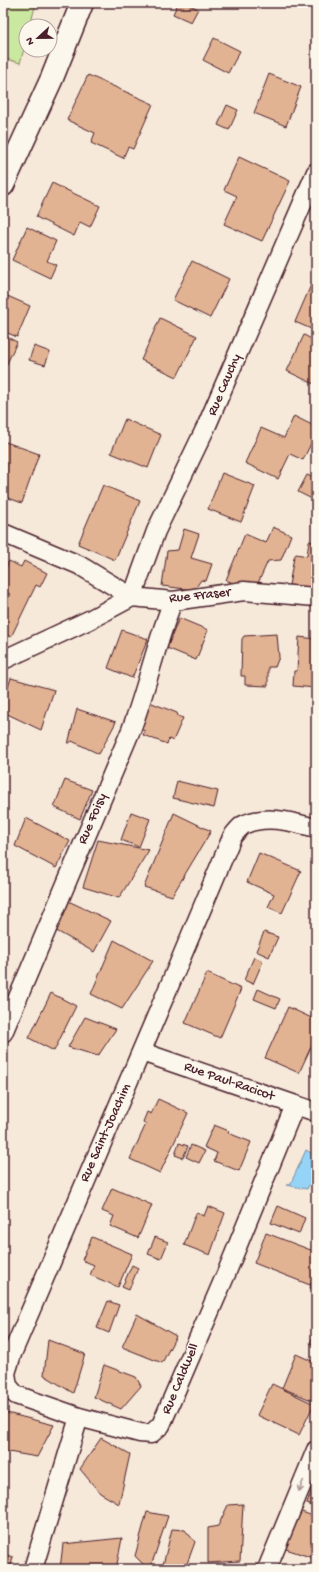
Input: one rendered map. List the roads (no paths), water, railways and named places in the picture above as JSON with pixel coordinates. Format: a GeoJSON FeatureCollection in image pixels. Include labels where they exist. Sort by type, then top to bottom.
{"type":"FeatureCollection","features":[{"type":"Feature","properties":{"kind":"street"},"geometry":{"type":"LineString","coordinates":[[3,185],[52,78],[82,3]]}},
{"type":"Feature","properties":{"kind":"street","name":"Rue Cauchy"},"geometry":{"type":"LineString","coordinates":[[132,597],[156,531],[207,426],[316,172]]}},
{"type":"Feature","properties":{"kind":"street"},"geometry":{"type":"LineString","coordinates":[[3,533],[79,565],[132,597]]}},
{"type":"Feature","properties":{"kind":"street","name":"Rue Fraser"},"geometry":{"type":"LineString","coordinates":[[132,597],[173,601],[244,591],[316,597]]}},
{"type":"Feature","properties":{"kind":"street"},"geometry":{"type":"LineString","coordinates":[[3,660],[89,620],[132,597]]}},
{"type":"Feature","properties":{"kind":"street","name":"Rue Foisy"},"geometry":{"type":"LineString","coordinates":[[3,1033],[131,730],[143,699],[162,632],[173,601]]}},
{"type":"Feature","properties":{"kind":"street","name":"Rue Saint-Joachim"},"geometry":{"type":"LineString","coordinates":[[79,1417],[16,1395],[8,1386],[6,1373],[12,1354],[142,1052],[232,837],[241,826],[257,821],[276,819],[316,828]]}},
{"type":"Feature","properties":{"kind":"street","name":"Rue Paul-Racicot"},"geometry":{"type":"LineString","coordinates":[[142,1052],[316,1112]]}},
{"type":"Feature","properties":{"kind":"street","name":"Rue Caldwell"},"geometry":{"type":"LineString","coordinates":[[79,1417],[140,1434],[151,1434],[161,1425],[226,1274],[295,1105]]}},
{"type":"Feature","properties":{"kind":"street"},"geometry":{"type":"LineString","coordinates":[[33,1569],[79,1417]]}},
{"type":"Feature","properties":{"kind":"street"},"geometry":{"type":"LineString","coordinates":[[266,1569],[316,1450]]}},
{"type":"Feature","properties":{"kind":"water"},"geometry":{"type":"Polygon","coordinates":[[[306,1150],[316,1156],[316,1171],[307,1189],[286,1185],[290,1185],[306,1150]]]}}]}
